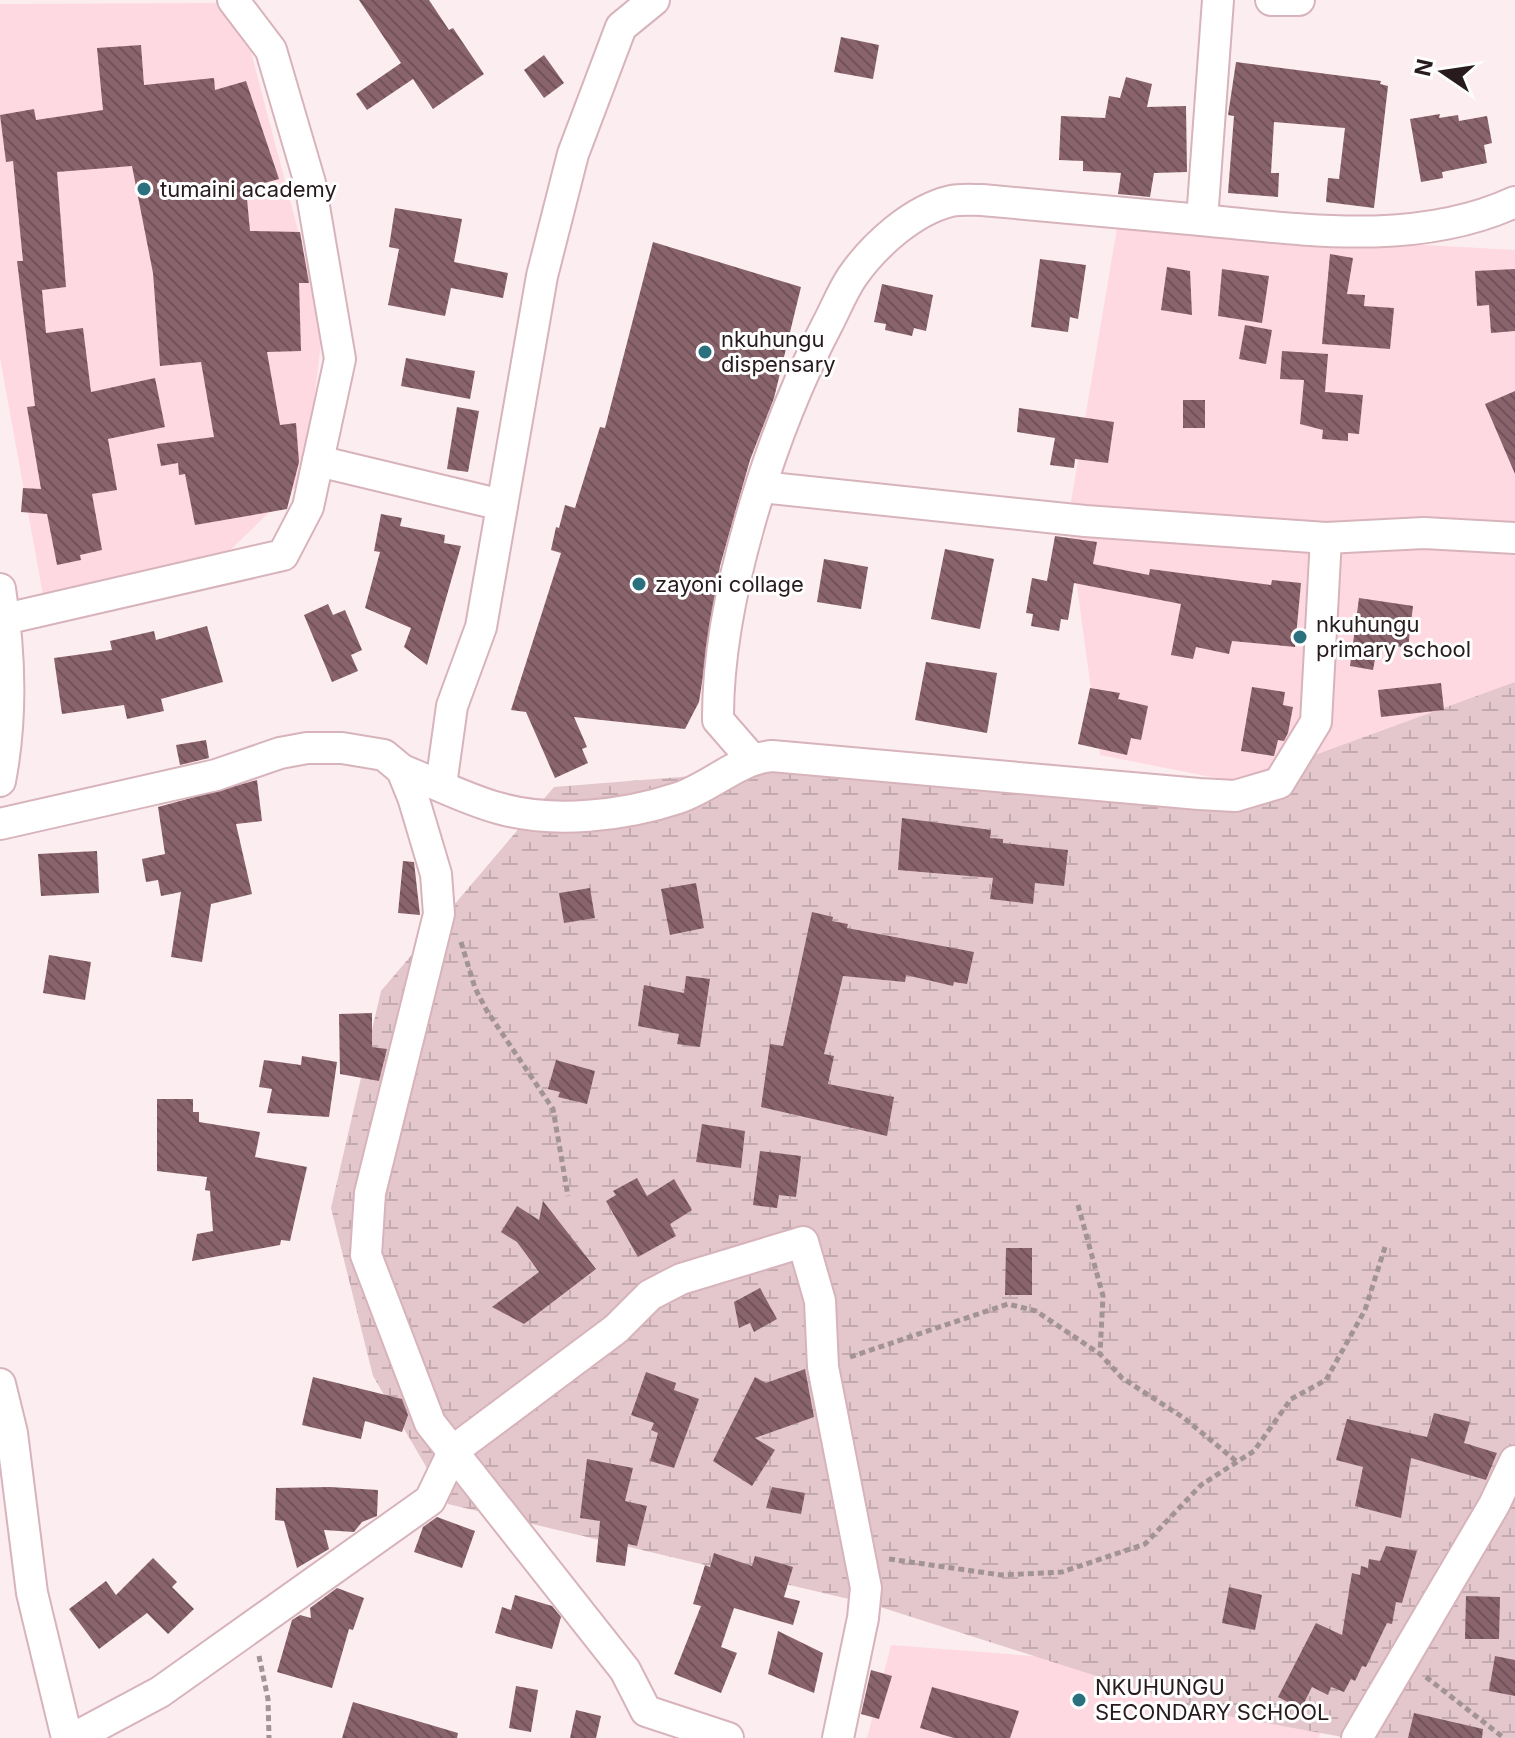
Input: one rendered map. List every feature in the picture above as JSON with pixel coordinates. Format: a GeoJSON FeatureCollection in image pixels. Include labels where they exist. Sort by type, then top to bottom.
{"type":"FeatureCollection","features":[{"type":"Feature","properties":{"kind":"street"},"geometry":{"type":"LineString","coordinates":[[5,619],[231,570],[283,555],[308,507],[340,359],[310,183],[271,50],[233,0]]}},
{"type":"Feature","properties":{"kind":"street"},"geometry":{"type":"LineString","coordinates":[[441,785],[452,706],[481,627],[542,276],[573,154],[621,27],[654,0]]}},
{"type":"Feature","properties":{"kind":"street"},"geometry":{"type":"LineString","coordinates":[[1202,220],[1218,0]]}},
{"type":"Feature","properties":{"kind":"street"},"geometry":{"type":"LineString","coordinates":[[1271,0],[1299,0]]}},
{"type":"Feature","properties":{"kind":"street"},"geometry":{"type":"LineString","coordinates":[[751,758],[718,720],[718,678],[729,612],[761,487],[803,370],[852,277],[886,239],[920,214],[952,200],[982,200],[1310,231],[1434,229],[1489,214],[1515,202]]}},
{"type":"Feature","properties":{"kind":"street"},"geometry":{"type":"LineString","coordinates":[[318,461],[502,505]]}},
{"type":"Feature","properties":{"kind":"street"},"geometry":{"type":"LineString","coordinates":[[761,487],[1085,521],[1326,538],[1424,533],[1515,538]]}},
{"type":"Feature","properties":{"kind":"street"},"geometry":{"type":"LineString","coordinates":[[0,824],[216,775],[280,753],[307,748],[384,755],[402,770],[495,808],[520,813],[617,812],[678,798],[720,780],[751,758],[772,756],[1235,796],[1279,783],[1316,722],[1326,538]]}},
{"type":"Feature","properties":{"kind":"street"},"geometry":{"type":"LineString","coordinates":[[0,589],[5,619],[8,710],[0,781]]}},
{"type":"Feature","properties":{"kind":"street"},"geometry":{"type":"LineString","coordinates":[[402,770],[436,874],[438,903],[432,950],[370,1193],[366,1255],[430,1423],[625,1670],[646,1711],[728,1738]]}},
{"type":"Feature","properties":{"kind":"street"},"geometry":{"type":"LineString","coordinates":[[74,1738],[160,1692],[430,1500],[454,1450],[616,1329],[650,1295],[681,1279],[803,1242],[820,1301],[823,1367],[866,1588],[863,1618],[838,1738]]}},
{"type":"Feature","properties":{"kind":"street"},"geometry":{"type":"LineString","coordinates":[[0,1384],[12,1433],[32,1593],[67,1738]]}},
{"type":"Feature","properties":{"kind":"street"},"geometry":{"type":"LineString","coordinates":[[1357,1738],[1494,1505],[1515,1461]]}},
{"type":"Feature","properties":{"kind":"path"},"geometry":{"type":"LineString","coordinates":[[438,903],[465,952],[475,988],[487,1011],[553,1109],[568,1196]]}},
{"type":"Feature","properties":{"kind":"path"},"geometry":{"type":"LineString","coordinates":[[1078,1205],[1103,1296],[1100,1354]]}},
{"type":"Feature","properties":{"kind":"path"},"geometry":{"type":"LineString","coordinates":[[862,1555],[1001,1575],[1062,1572],[1145,1544],[1201,1485],[1254,1451],[1291,1399],[1326,1380],[1365,1310],[1386,1244]]}},
{"type":"Feature","properties":{"kind":"path"},"geometry":{"type":"LineString","coordinates":[[823,1367],[1008,1304],[1036,1311],[1100,1354],[1122,1378],[1184,1418],[1236,1461]]}},
{"type":"Feature","properties":{"kind":"path"},"geometry":{"type":"LineString","coordinates":[[253,1624],[268,1699],[269,1738]]}},
{"type":"Feature","properties":{"kind":"path"},"geometry":{"type":"LineString","coordinates":[[1403,1660],[1504,1738]]}},
{"type":"Feature","properties":{"kind":"shaded area","name":"tumaini academy"},"geometry":{"type":"Polygon","coordinates":[[[215,3],[251,52],[323,325],[305,478],[224,556],[43,595],[0,358],[0,4],[215,3]]]}},
{"type":"Feature","properties":{"kind":"shaded area","name":"nkuhungu primary school"},"geometry":{"type":"Polygon","coordinates":[[[1117,228],[1515,250],[1515,837],[1100,755],[1068,520],[1117,228]]]}},
{"type":"Feature","properties":{"kind":"shaded area","name":"NKUHUNGU SECONDARY SCHOOL"},"geometry":{"type":"Polygon","coordinates":[[[891,1645],[1240,1672],[1321,1728],[1319,1738],[867,1738],[891,1645]]]}},
{"type":"Feature","properties":{"kind":"green space"},"geometry":{"type":"Polygon","coordinates":[[[1515,682],[1515,1738],[1348,1738],[1212,1713],[874,1605],[448,1504],[373,1376],[331,1208],[381,991],[554,787],[892,760],[1197,798],[1515,682]]]}},
{"type":"Feature","properties":{"kind":"building"},"geometry":{"type":"Polygon","coordinates":[[[359,0],[429,0],[449,30],[453,28],[484,74],[433,109],[413,79],[367,110],[356,94],[401,63],[359,0]]]}},
{"type":"Feature","properties":{"kind":"building"},"geometry":{"type":"Polygon","coordinates":[[[841,37],[879,45],[873,79],[834,72],[841,37]]]}},
{"type":"Feature","properties":{"kind":"building"},"geometry":{"type":"Polygon","coordinates":[[[141,45],[144,85],[214,78],[215,90],[246,81],[279,179],[246,188],[250,231],[300,232],[309,283],[299,283],[301,351],[267,352],[280,425],[296,423],[299,462],[287,509],[195,525],[185,474],[179,475],[178,463],[161,466],[157,444],[214,437],[201,362],[160,366],[153,273],[132,166],[57,172],[66,287],[42,290],[46,333],[83,328],[91,392],[155,378],[165,427],[108,439],[117,490],[92,494],[102,550],[80,555],[81,560],[57,565],[47,514],[21,512],[23,488],[41,489],[27,407],[35,406],[17,261],[23,261],[13,161],[6,162],[0,115],[34,109],[36,120],[103,110],[97,48],[141,45]]]}},
{"type":"Feature","properties":{"kind":"building"},"geometry":{"type":"Polygon","coordinates":[[[544,55],[564,83],[544,98],[524,70],[544,55]]]}},
{"type":"Feature","properties":{"kind":"building"},"geometry":{"type":"Polygon","coordinates":[[[1236,62],[1381,81],[1380,84],[1388,86],[1374,208],[1326,202],[1328,178],[1339,179],[1345,128],[1274,122],[1271,173],[1279,173],[1278,197],[1228,193],[1234,116],[1228,115],[1236,62]]]}},
{"type":"Feature","properties":{"kind":"building"},"geometry":{"type":"Polygon","coordinates":[[[1126,77],[1152,84],[1147,107],[1186,106],[1187,172],[1154,173],[1150,197],[1118,194],[1121,173],[1083,171],[1083,161],[1059,160],[1061,116],[1105,118],[1109,96],[1120,98],[1126,77]]]}},
{"type":"Feature","properties":{"kind":"building"},"geometry":{"type":"Polygon","coordinates":[[[1440,114],[1439,118],[1458,115],[1459,121],[1487,116],[1492,143],[1484,145],[1487,163],[1442,172],[1443,178],[1421,182],[1410,119],[1440,114]]]}},
{"type":"Feature","properties":{"kind":"building"},"geometry":{"type":"Polygon","coordinates":[[[395,208],[462,219],[454,262],[508,273],[503,298],[451,288],[445,316],[388,305],[399,249],[389,247],[395,208]]]}},
{"type":"Feature","properties":{"kind":"building"},"geometry":{"type":"Polygon","coordinates":[[[653,242],[801,287],[774,398],[750,460],[720,566],[699,702],[685,729],[574,717],[587,747],[582,749],[588,763],[555,778],[526,712],[511,710],[561,553],[551,550],[556,527],[559,528],[565,505],[575,508],[600,427],[605,428],[653,242]]]}},
{"type":"Feature","properties":{"kind":"building"},"geometry":{"type":"Polygon","coordinates":[[[1330,254],[1353,258],[1347,294],[1365,295],[1364,306],[1394,308],[1390,349],[1322,344],[1330,254]]]}},
{"type":"Feature","properties":{"kind":"building"},"geometry":{"type":"Polygon","coordinates":[[[1040,259],[1086,265],[1078,319],[1070,317],[1068,332],[1031,327],[1040,259]]]}},
{"type":"Feature","properties":{"kind":"building"},"geometry":{"type":"Polygon","coordinates":[[[1167,267],[1190,271],[1192,315],[1161,310],[1167,267]]]}},
{"type":"Feature","properties":{"kind":"building"},"geometry":{"type":"Polygon","coordinates":[[[1222,269],[1269,276],[1262,323],[1218,316],[1222,269]]]}},
{"type":"Feature","properties":{"kind":"building"},"geometry":{"type":"Polygon","coordinates":[[[1515,269],[1515,331],[1491,333],[1489,305],[1477,306],[1475,271],[1515,269]]]}},
{"type":"Feature","properties":{"kind":"building"},"geometry":{"type":"Polygon","coordinates":[[[882,284],[933,295],[926,331],[914,328],[912,336],[885,330],[886,324],[874,322],[882,284]]]}},
{"type":"Feature","properties":{"kind":"building"},"geometry":{"type":"Polygon","coordinates":[[[1245,325],[1272,330],[1266,364],[1239,359],[1245,325]]]}},
{"type":"Feature","properties":{"kind":"building"},"geometry":{"type":"Polygon","coordinates":[[[1282,351],[1328,354],[1325,392],[1363,395],[1359,434],[1348,433],[1348,441],[1322,439],[1323,430],[1300,424],[1304,380],[1280,379],[1282,351]]]}},
{"type":"Feature","properties":{"kind":"building"},"geometry":{"type":"Polygon","coordinates":[[[406,358],[475,371],[470,399],[401,386],[406,358]]]}},
{"type":"Feature","properties":{"kind":"building"},"geometry":{"type":"Polygon","coordinates":[[[1515,391],[1515,474],[1485,404],[1515,391]]]}},
{"type":"Feature","properties":{"kind":"building"},"geometry":{"type":"Polygon","coordinates":[[[1183,400],[1205,400],[1205,428],[1183,428],[1183,400]]]}},
{"type":"Feature","properties":{"kind":"building"},"geometry":{"type":"Polygon","coordinates":[[[457,407],[479,411],[468,472],[447,469],[457,407]]]}},
{"type":"Feature","properties":{"kind":"building"},"geometry":{"type":"Polygon","coordinates":[[[1019,408],[1114,422],[1108,463],[1075,459],[1074,468],[1050,465],[1055,438],[1017,432],[1019,408]]]}},
{"type":"Feature","properties":{"kind":"building"},"geometry":{"type":"Polygon","coordinates":[[[381,514],[402,518],[400,526],[445,535],[444,543],[461,546],[427,665],[404,647],[411,628],[365,608],[380,552],[374,551],[381,514]]]}},
{"type":"Feature","properties":{"kind":"building"},"geometry":{"type":"Polygon","coordinates":[[[1055,536],[1097,542],[1093,564],[1149,575],[1150,569],[1271,585],[1272,580],[1301,583],[1295,647],[1232,641],[1229,654],[1196,647],[1193,659],[1171,655],[1181,604],[1074,583],[1068,620],[1061,619],[1059,631],[1031,626],[1033,614],[1026,613],[1032,578],[1047,581],[1055,536]]]}},
{"type":"Feature","properties":{"kind":"building"},"geometry":{"type":"Polygon","coordinates":[[[945,549],[994,559],[980,629],[931,619],[945,549]]]}},
{"type":"Feature","properties":{"kind":"building"},"geometry":{"type":"Polygon","coordinates":[[[824,559],[868,567],[861,609],[817,602],[824,559]]]}},
{"type":"Feature","properties":{"kind":"building"},"geometry":{"type":"Polygon","coordinates":[[[1359,598],[1413,606],[1408,648],[1378,643],[1373,670],[1350,666],[1359,598]]]}},
{"type":"Feature","properties":{"kind":"building"},"geometry":{"type":"Polygon","coordinates":[[[328,604],[333,615],[345,610],[362,650],[351,655],[358,671],[332,682],[304,615],[328,604]]]}},
{"type":"Feature","properties":{"kind":"building"},"geometry":{"type":"Polygon","coordinates":[[[207,626],[223,682],[161,699],[164,711],[127,719],[124,705],[62,714],[54,658],[112,650],[110,641],[154,631],[156,640],[207,626]]]}},
{"type":"Feature","properties":{"kind":"building"},"geometry":{"type":"Polygon","coordinates":[[[926,662],[997,673],[987,733],[915,720],[926,662]]]}},
{"type":"Feature","properties":{"kind":"building"},"geometry":{"type":"Polygon","coordinates":[[[1441,683],[1444,710],[1381,717],[1378,690],[1441,683]]]}},
{"type":"Feature","properties":{"kind":"building"},"geometry":{"type":"Polygon","coordinates":[[[1252,687],[1285,692],[1283,705],[1293,707],[1288,733],[1284,741],[1278,740],[1274,756],[1241,751],[1252,687]]]}},
{"type":"Feature","properties":{"kind":"building"},"geometry":{"type":"Polygon","coordinates":[[[1090,688],[1120,693],[1118,699],[1148,706],[1141,740],[1131,738],[1127,755],[1078,744],[1090,688]]]}},
{"type":"Feature","properties":{"kind":"building"},"geometry":{"type":"Polygon","coordinates":[[[206,740],[209,758],[180,765],[176,745],[206,740]]]}},
{"type":"Feature","properties":{"kind":"building"},"geometry":{"type":"Polygon","coordinates":[[[257,780],[262,821],[236,824],[252,894],[211,904],[202,962],[171,957],[181,892],[161,896],[158,880],[146,882],[142,859],[165,854],[158,807],[257,780]]]}},
{"type":"Feature","properties":{"kind":"building"},"geometry":{"type":"Polygon","coordinates":[[[902,818],[991,830],[990,838],[1003,839],[1003,843],[1068,850],[1064,886],[1035,883],[1033,904],[990,899],[993,878],[898,870],[902,818]]]}},
{"type":"Feature","properties":{"kind":"building"},"geometry":{"type":"Polygon","coordinates":[[[97,851],[99,893],[41,896],[38,854],[97,851]]]}},
{"type":"Feature","properties":{"kind":"building"},"geometry":{"type":"Polygon","coordinates":[[[403,861],[414,862],[420,915],[398,913],[403,861]]]}},
{"type":"Feature","properties":{"kind":"building"},"geometry":{"type":"Polygon","coordinates":[[[696,883],[704,928],[670,935],[661,889],[696,883]]]}},
{"type":"Feature","properties":{"kind":"building"},"geometry":{"type":"Polygon","coordinates":[[[590,888],[595,918],[564,923],[559,893],[590,888]]]}},
{"type":"Feature","properties":{"kind":"building"},"geometry":{"type":"Polygon","coordinates":[[[812,912],[833,917],[832,921],[848,924],[847,928],[974,952],[967,984],[954,982],[953,986],[906,975],[905,982],[843,976],[824,1054],[834,1056],[828,1084],[894,1097],[887,1136],[761,1107],[770,1044],[783,1046],[812,912]]]}},
{"type":"Feature","properties":{"kind":"building"},"geometry":{"type":"Polygon","coordinates":[[[49,955],[91,962],[85,1000],[43,993],[49,955]]]}},
{"type":"Feature","properties":{"kind":"building"},"geometry":{"type":"Polygon","coordinates":[[[686,976],[710,979],[700,1047],[677,1044],[679,1034],[638,1026],[644,985],[684,993],[686,976]]]}},
{"type":"Feature","properties":{"kind":"building"},"geometry":{"type":"Polygon","coordinates":[[[372,1013],[372,1047],[387,1049],[379,1081],[340,1074],[339,1014],[372,1013]]]}},
{"type":"Feature","properties":{"kind":"building"},"geometry":{"type":"Polygon","coordinates":[[[302,1056],[337,1062],[329,1117],[267,1113],[272,1089],[259,1087],[264,1060],[301,1065],[302,1056]]]}},
{"type":"Feature","properties":{"kind":"building"},"geometry":{"type":"Polygon","coordinates":[[[556,1060],[595,1071],[587,1104],[558,1097],[560,1092],[548,1089],[556,1060]]]}},
{"type":"Feature","properties":{"kind":"building"},"geometry":{"type":"Polygon","coordinates":[[[157,1099],[193,1099],[193,1112],[199,1112],[199,1122],[260,1132],[255,1157],[307,1167],[290,1241],[281,1240],[280,1245],[192,1261],[197,1234],[213,1231],[210,1191],[205,1190],[207,1177],[157,1171],[157,1099]]]}},
{"type":"Feature","properties":{"kind":"building"},"geometry":{"type":"Polygon","coordinates":[[[702,1124],[745,1131],[741,1168],[696,1162],[702,1124]]]}},
{"type":"Feature","properties":{"kind":"building"},"geometry":{"type":"Polygon","coordinates":[[[760,1151],[801,1156],[796,1197],[779,1195],[777,1208],[753,1205],[760,1151]]]}},
{"type":"Feature","properties":{"kind":"building"},"geometry":{"type":"Polygon","coordinates":[[[637,1178],[647,1196],[674,1179],[692,1210],[670,1224],[676,1236],[638,1257],[606,1201],[616,1195],[613,1191],[637,1178]]]}},
{"type":"Feature","properties":{"kind":"building"},"geometry":{"type":"Polygon","coordinates":[[[543,1201],[596,1269],[524,1324],[492,1307],[539,1272],[517,1242],[501,1232],[517,1206],[539,1220],[543,1201]]]}},
{"type":"Feature","properties":{"kind":"building"},"geometry":{"type":"Polygon","coordinates":[[[1006,1248],[1032,1248],[1032,1295],[1005,1295],[1006,1248]]]}},
{"type":"Feature","properties":{"kind":"building"},"geometry":{"type":"Polygon","coordinates":[[[760,1288],[777,1319],[754,1332],[750,1323],[739,1328],[734,1302],[760,1288]]]}},
{"type":"Feature","properties":{"kind":"building"},"geometry":{"type":"Polygon","coordinates":[[[805,1369],[814,1417],[755,1438],[775,1450],[752,1486],[713,1461],[755,1377],[766,1383],[805,1369]]]}},
{"type":"Feature","properties":{"kind":"building"},"geometry":{"type":"Polygon","coordinates":[[[646,1372],[676,1383],[674,1390],[699,1399],[674,1468],[650,1461],[658,1433],[651,1430],[654,1423],[631,1415],[646,1372]]]}},
{"type":"Feature","properties":{"kind":"building"},"geometry":{"type":"Polygon","coordinates":[[[313,1377],[402,1399],[408,1415],[402,1432],[365,1421],[361,1439],[302,1425],[313,1377]]]}},
{"type":"Feature","properties":{"kind":"building"},"geometry":{"type":"Polygon","coordinates":[[[1434,1413],[1470,1422],[1464,1443],[1497,1453],[1486,1480],[1411,1458],[1401,1518],[1355,1506],[1363,1467],[1336,1460],[1347,1419],[1427,1437],[1434,1413]]]}},
{"type":"Feature","properties":{"kind":"building"},"geometry":{"type":"Polygon","coordinates":[[[587,1459],[633,1468],[625,1501],[647,1506],[637,1546],[628,1544],[625,1566],[596,1562],[600,1521],[580,1518],[587,1459]]]}},
{"type":"Feature","properties":{"kind":"building"},"geometry":{"type":"Polygon","coordinates":[[[772,1487],[805,1493],[801,1514],[766,1508],[772,1487]]]}},
{"type":"Feature","properties":{"kind":"building"},"geometry":{"type":"Polygon","coordinates":[[[276,1488],[378,1490],[377,1516],[362,1522],[354,1532],[324,1530],[329,1549],[297,1568],[284,1521],[275,1520],[276,1488]]]}},
{"type":"Feature","properties":{"kind":"building"},"geometry":{"type":"Polygon","coordinates":[[[437,1517],[475,1531],[462,1568],[414,1552],[423,1527],[437,1517]]]}},
{"type":"Feature","properties":{"kind":"building"},"geometry":{"type":"Polygon","coordinates":[[[1386,1546],[1417,1551],[1402,1603],[1396,1602],[1392,1624],[1387,1623],[1366,1667],[1362,1666],[1355,1681],[1351,1679],[1344,1692],[1331,1687],[1328,1695],[1312,1687],[1301,1709],[1278,1697],[1316,1623],[1342,1635],[1352,1573],[1360,1575],[1361,1566],[1368,1568],[1369,1559],[1380,1561],[1386,1546]]]}},
{"type":"Feature","properties":{"kind":"building"},"geometry":{"type":"Polygon","coordinates":[[[714,1553],[752,1566],[755,1556],[793,1567],[784,1597],[800,1601],[793,1625],[734,1608],[721,1647],[737,1653],[721,1693],[674,1674],[701,1606],[693,1604],[705,1565],[710,1567],[714,1553]]]}},
{"type":"Feature","properties":{"kind":"building"},"geometry":{"type":"Polygon","coordinates":[[[153,1558],[177,1582],[172,1587],[194,1609],[168,1634],[147,1613],[99,1649],[69,1609],[106,1581],[116,1595],[153,1558]]]}},
{"type":"Feature","properties":{"kind":"building"},"geometry":{"type":"Polygon","coordinates":[[[1229,1587],[1262,1595],[1255,1630],[1222,1623],[1229,1587]]]}},
{"type":"Feature","properties":{"kind":"building"},"geometry":{"type":"Polygon","coordinates":[[[337,1588],[364,1598],[353,1630],[349,1629],[332,1688],[277,1672],[292,1620],[300,1615],[311,1618],[310,1608],[337,1588]]]}},
{"type":"Feature","properties":{"kind":"building"},"geometry":{"type":"Polygon","coordinates":[[[515,1595],[552,1606],[561,1617],[552,1649],[495,1633],[502,1607],[511,1610],[515,1595]]]}},
{"type":"Feature","properties":{"kind":"building"},"geometry":{"type":"Polygon","coordinates":[[[1466,1596],[1500,1597],[1499,1639],[1465,1639],[1466,1596]]]}},
{"type":"Feature","properties":{"kind":"building"},"geometry":{"type":"Polygon","coordinates":[[[778,1631],[823,1653],[814,1693],[768,1674],[778,1631]]]}},
{"type":"Feature","properties":{"kind":"building"},"geometry":{"type":"Polygon","coordinates":[[[1495,1656],[1515,1660],[1515,1696],[1489,1691],[1495,1656]]]}},
{"type":"Feature","properties":{"kind":"building"},"geometry":{"type":"Polygon","coordinates":[[[871,1670],[892,1676],[879,1719],[861,1714],[871,1670]]]}},
{"type":"Feature","properties":{"kind":"building"},"geometry":{"type":"Polygon","coordinates":[[[516,1686],[538,1690],[531,1732],[509,1728],[516,1686]]]}},
{"type":"Feature","properties":{"kind":"building"},"geometry":{"type":"Polygon","coordinates":[[[932,1687],[1019,1711],[1010,1738],[954,1738],[920,1728],[932,1687]]]}},
{"type":"Feature","properties":{"kind":"building"},"geometry":{"type":"Polygon","coordinates":[[[353,1702],[458,1733],[457,1738],[342,1738],[353,1702]]]}},
{"type":"Feature","properties":{"kind":"building"},"geometry":{"type":"Polygon","coordinates":[[[576,1710],[601,1716],[596,1738],[570,1738],[576,1710]]]}},
{"type":"Feature","properties":{"kind":"building"},"geometry":{"type":"Polygon","coordinates":[[[1414,1713],[1483,1729],[1482,1738],[1408,1738],[1414,1713]]]}},
{"type":"Feature","properties":{"kind":"place","name":"tumaini academy"},"geometry":{"type":"Point","coordinates":[144,189]}},
{"type":"Feature","properties":{"kind":"place","name":"nkuhungu dispensary"},"geometry":{"type":"Point","coordinates":[705,352]}},
{"type":"Feature","properties":{"kind":"place","name":"zayoni collage"},"geometry":{"type":"Point","coordinates":[639,584]}},
{"type":"Feature","properties":{"kind":"place","name":"nkuhungu primary school"},"geometry":{"type":"Point","coordinates":[1300,637]}},
{"type":"Feature","properties":{"kind":"place","name":"NKUHUNGU SECONDARY SCHOOL"},"geometry":{"type":"Point","coordinates":[1079,1700]}}]}
